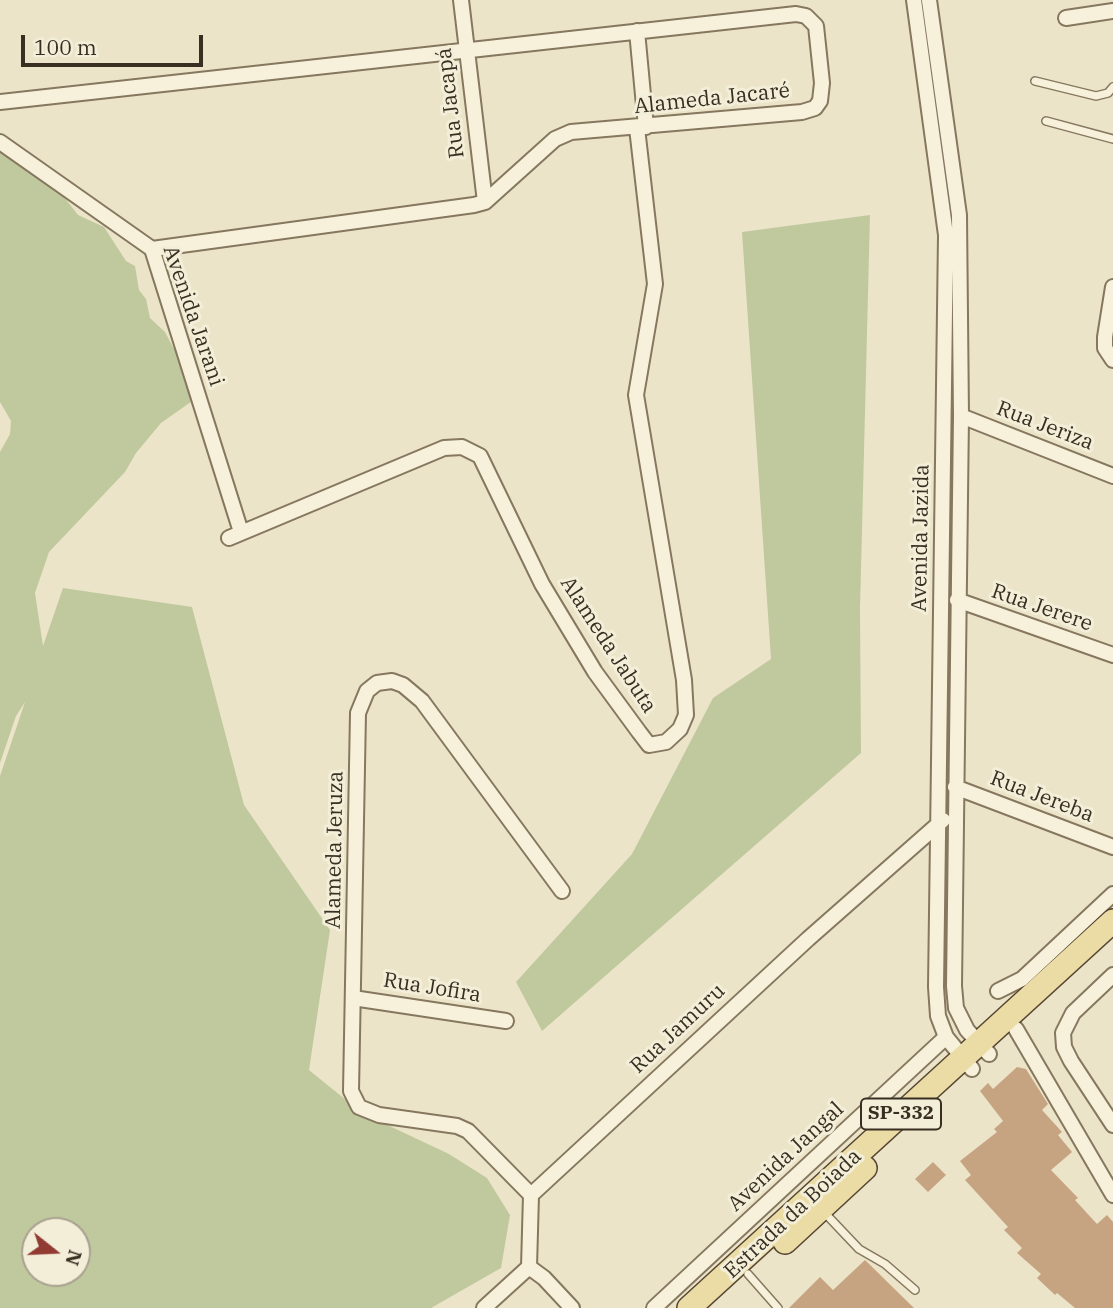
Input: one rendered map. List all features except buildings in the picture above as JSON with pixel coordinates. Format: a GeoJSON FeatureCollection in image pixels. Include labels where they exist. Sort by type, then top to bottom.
{"type":"FeatureCollection","features":[{"type":"Feature","properties":{"kind":"main road","name":"Estrada da Boiada"},"geometry":{"type":"LineString","coordinates":[[713,1308],[821,1210],[1113,921]]}},
{"type":"Feature","properties":{"kind":"main road","name":"Estrada da Boiada"},"geometry":{"type":"LineString","coordinates":[[690,1308],[975,1056],[1016,1029],[1113,941]]}},
{"type":"Feature","properties":{"kind":"street","name":"Rua Jacapá"},"geometry":{"type":"LineString","coordinates":[[461,0],[485,202]]}},
{"type":"Feature","properties":{"kind":"street","name":"Avenida Jazida"},"geometry":{"type":"LineString","coordinates":[[914,0],[944,209],[947,294],[936,987],[938,1016],[946,1037],[975,1056]]}},
{"type":"Feature","properties":{"kind":"street","name":"Avenida Jazida"},"geometry":{"type":"LineString","coordinates":[[929,0],[959,215],[961,416],[954,986],[956,1008],[967,1030],[975,1056]]}},
{"type":"Feature","properties":{"kind":"street"},"geometry":{"type":"LineString","coordinates":[[1066,18],[1113,11]]}},
{"type":"Feature","properties":{"kind":"street","name":"Alameda Jacaré"},"geometry":{"type":"LineString","coordinates":[[0,102],[796,14],[806,16],[816,26],[822,92],[815,108],[572,132],[555,139],[485,202],[454,209],[152,249]]}},
{"type":"Feature","properties":{"kind":"street"},"geometry":{"type":"LineString","coordinates":[[637,32],[641,127]]}},
{"type":"Feature","properties":{"kind":"street","name":"Alameda Jabuta"},"geometry":{"type":"LineString","coordinates":[[235,535],[444,447],[462,447],[480,456],[542,584],[595,672],[649,746],[666,742],[680,729],[686,715],[684,680],[636,396],[655,284],[641,127]]}},
{"type":"Feature","properties":{"kind":"street","name":"Avenida Jarani"},"geometry":{"type":"LineString","coordinates":[[0,142],[152,249],[235,535]]}},
{"type":"Feature","properties":{"kind":"street"},"geometry":{"type":"LineString","coordinates":[[1113,287],[1105,348],[1113,360]]}},
{"type":"Feature","properties":{"kind":"street","name":"Rua Jeriza"},"geometry":{"type":"LineString","coordinates":[[944,415],[953,406],[961,416],[1113,476]]}},
{"type":"Feature","properties":{"kind":"street","name":"Rua Jerere"},"geometry":{"type":"LineString","coordinates":[[941,598],[949,608],[957,599],[1113,655]]}},
{"type":"Feature","properties":{"kind":"street","name":"Alameda Jeruza"},"geometry":{"type":"LineString","coordinates":[[531,1195],[468,1131],[457,1126],[379,1115],[359,1107],[351,1091],[358,713],[367,691],[377,683],[392,681],[402,685],[422,701],[562,891]]}},
{"type":"Feature","properties":{"kind":"street","name":"Rua Jereba"},"geometry":{"type":"LineString","coordinates":[[955,787],[1113,847]]}},
{"type":"Feature","properties":{"kind":"street","name":"Rua Jamuru"},"geometry":{"type":"LineString","coordinates":[[531,1195],[808,939],[939,822],[956,811]]}},
{"type":"Feature","properties":{"kind":"street"},"geometry":{"type":"LineString","coordinates":[[998,991],[1022,979],[1113,894]]}},
{"type":"Feature","properties":{"kind":"street"},"geometry":{"type":"LineString","coordinates":[[1113,975],[1073,1013],[1063,1033],[1064,1047],[1113,1125]]}},
{"type":"Feature","properties":{"kind":"street","name":"Rua Jofira"},"geometry":{"type":"LineString","coordinates":[[352,998],[506,1021]]}},
{"type":"Feature","properties":{"kind":"street"},"geometry":{"type":"LineString","coordinates":[[1016,1029],[1113,1195]]}},
{"type":"Feature","properties":{"kind":"street","name":"Avenida Jangal"},"geometry":{"type":"LineString","coordinates":[[654,1308],[946,1037]]}},
{"type":"Feature","properties":{"kind":"street"},"geometry":{"type":"LineString","coordinates":[[484,1308],[529,1267],[531,1195]]}},
{"type":"Feature","properties":{"kind":"street"},"geometry":{"type":"LineString","coordinates":[[529,1267],[544,1278],[572,1308]]}},
{"type":"Feature","properties":{"kind":"lane"},"geometry":{"type":"LineString","coordinates":[[1035,81],[1096,96],[1108,93],[1113,87]]}},
{"type":"Feature","properties":{"kind":"lane"},"geometry":{"type":"LineString","coordinates":[[1046,121],[1113,139]]}},
{"type":"Feature","properties":{"kind":"lane"},"geometry":{"type":"LineString","coordinates":[[821,1210],[859,1249],[886,1264],[915,1290]]}},
{"type":"Feature","properties":{"kind":"lane"},"geometry":{"type":"LineString","coordinates":[[748,1274],[778,1308]]}},
{"type":"Feature","properties":{"kind":"green space"},"geometry":{"type":"Polygon","coordinates":[[[0,143],[50,179],[78,215],[104,227],[126,261],[135,266],[139,290],[146,299],[150,318],[165,332],[190,379],[205,392],[161,423],[136,453],[125,472],[49,552],[35,593],[43,646],[63,588],[192,607],[244,805],[330,930],[309,1070],[362,1113],[449,1154],[487,1178],[510,1215],[501,1268],[431,1308],[0,1308],[0,776],[25,702],[16,716],[0,763],[0,452],[10,434],[11,421],[0,402],[0,143]]]}},
{"type":"Feature","properties":{"kind":"green space"},"geometry":{"type":"Polygon","coordinates":[[[870,215],[860,609],[861,753],[542,1031],[516,982],[632,854],[713,698],[771,659],[742,232],[870,215]]]}}]}
